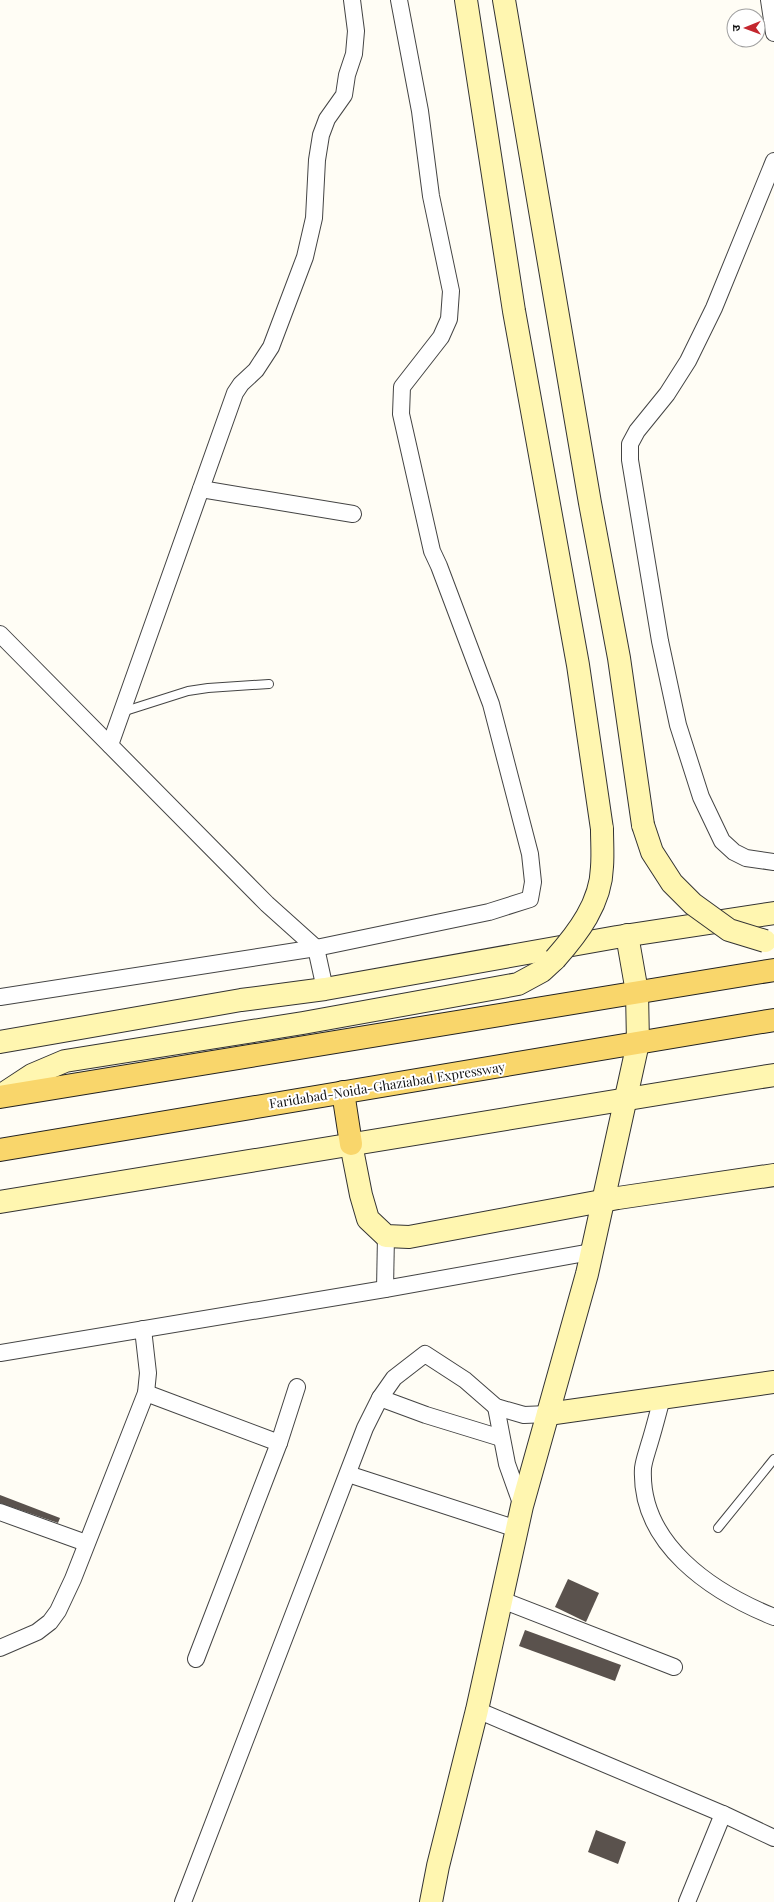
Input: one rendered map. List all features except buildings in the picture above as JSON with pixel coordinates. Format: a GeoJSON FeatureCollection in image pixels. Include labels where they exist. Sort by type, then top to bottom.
{"type":"FeatureCollection","features":[{"type":"Feature","properties":{"kind":"main road"},"geometry":{"type":"LineString","coordinates":[[0,1096],[774,970]]}},
{"type":"Feature","properties":{"kind":"main road","name":"Faridabad-Noida-Ghaziabad Expressway"},"geometry":{"type":"LineString","coordinates":[[0,1150],[774,1020]]}},
{"type":"Feature","properties":{"kind":"main road"},"geometry":{"type":"LineString","coordinates":[[343,1092],[352,1144]]}},
{"type":"Feature","properties":{"kind":"street"},"geometry":{"type":"LineString","coordinates":[[110,745],[235,393],[241,384],[256,370],[271,347],[305,257],[314,218],[317,160],[321,135],[327,119],[344,95],[347,75],[354,54],[356,31],[352,0]]}},
{"type":"Feature","properties":{"kind":"street"},"geometry":{"type":"LineString","coordinates":[[0,997],[316,948],[489,912],[530,899],[533,882],[530,854],[491,704],[432,551],[409,442],[401,414],[402,387],[441,337],[449,319],[451,291],[431,196],[420,111],[399,0]]}},
{"type":"Feature","properties":{"kind":"street"},"geometry":{"type":"LineString","coordinates":[[0,1096],[32,1075],[65,1061],[296,1024],[518,984],[542,971],[561,952],[584,922],[595,901],[602,868],[602,829],[578,665],[514,312],[466,0]]}},
{"type":"Feature","properties":{"kind":"street"},"geometry":{"type":"LineString","coordinates":[[504,0],[618,658],[643,825],[652,852],[672,883],[693,904],[729,930],[769,941]]}},
{"type":"Feature","properties":{"kind":"street"},"geometry":{"type":"LineString","coordinates":[[769,0],[774,33]]}},
{"type":"Feature","properties":{"kind":"street"},"geometry":{"type":"LineString","coordinates":[[774,161],[714,308],[688,361],[667,394],[637,431],[630,444],[630,460],[662,649],[678,725],[701,797],[722,841],[734,852],[746,858],[774,862]]}},
{"type":"Feature","properties":{"kind":"street"},"geometry":{"type":"LineString","coordinates":[[201,489],[353,514]]}},
{"type":"Feature","properties":{"kind":"street"},"geometry":{"type":"LineString","coordinates":[[0,634],[267,904],[316,948],[325,988]]}},
{"type":"Feature","properties":{"kind":"street"},"geometry":{"type":"LineString","coordinates":[[0,1042],[241,1000],[561,952],[627,935],[774,913]]}},
{"type":"Feature","properties":{"kind":"street"},"geometry":{"type":"LineString","coordinates":[[431,1902],[438,1866],[477,1710],[522,1506],[583,1289],[638,1043],[637,992],[627,935]]}},
{"type":"Feature","properties":{"kind":"street"},"geometry":{"type":"LineString","coordinates":[[0,1202],[774,1075]]}},
{"type":"Feature","properties":{"kind":"street"},"geometry":{"type":"LineString","coordinates":[[352,1144],[361,1195],[368,1219],[386,1236],[409,1237],[602,1201],[774,1175]]}},
{"type":"Feature","properties":{"kind":"street"},"geometry":{"type":"LineString","coordinates":[[385,1289],[386,1236]]}},
{"type":"Feature","properties":{"kind":"street"},"geometry":{"type":"LineString","coordinates":[[0,1353],[385,1289],[591,1252]]}},
{"type":"Feature","properties":{"kind":"street"},"geometry":{"type":"LineString","coordinates":[[0,1648],[37,1632],[50,1622],[58,1611],[73,1579],[146,1393],[148,1373],[143,1329]]}},
{"type":"Feature","properties":{"kind":"street"},"geometry":{"type":"LineString","coordinates":[[183,1902],[365,1428],[380,1398],[394,1378],[425,1354],[465,1380],[496,1407],[524,1414],[548,1414],[774,1382]]}},
{"type":"Feature","properties":{"kind":"street"},"geometry":{"type":"LineString","coordinates":[[196,1659],[279,1443],[297,1387]]}},
{"type":"Feature","properties":{"kind":"street"},"geometry":{"type":"LineString","coordinates":[[146,1393],[279,1443]]}},
{"type":"Feature","properties":{"kind":"street"},"geometry":{"type":"LineString","coordinates":[[380,1398],[426,1415],[501,1438]]}},
{"type":"Feature","properties":{"kind":"street"},"geometry":{"type":"LineString","coordinates":[[662,1398],[643,1466],[643,1488],[651,1519],[667,1545],[697,1574],[750,1607],[774,1617]]}},
{"type":"Feature","properties":{"kind":"street"},"geometry":{"type":"LineString","coordinates":[[496,1407],[507,1464],[522,1506]]}},
{"type":"Feature","properties":{"kind":"street"},"geometry":{"type":"LineString","coordinates":[[348,1474],[517,1529]]}},
{"type":"Feature","properties":{"kind":"street"},"geometry":{"type":"LineString","coordinates":[[0,1512],[86,1543]]}},
{"type":"Feature","properties":{"kind":"street"},"geometry":{"type":"LineString","coordinates":[[502,1600],[674,1667]]}},
{"type":"Feature","properties":{"kind":"street"},"geometry":{"type":"LineString","coordinates":[[477,1710],[723,1814],[774,1838]]}},
{"type":"Feature","properties":{"kind":"street"},"geometry":{"type":"LineString","coordinates":[[687,1902],[723,1814]]}},
{"type":"Feature","properties":{"kind":"lane"},"geometry":{"type":"LineString","coordinates":[[122,712],[195,690],[269,684]]}},
{"type":"Feature","properties":{"kind":"lane"},"geometry":{"type":"LineString","coordinates":[[718,1528],[774,1459]]}}]}
